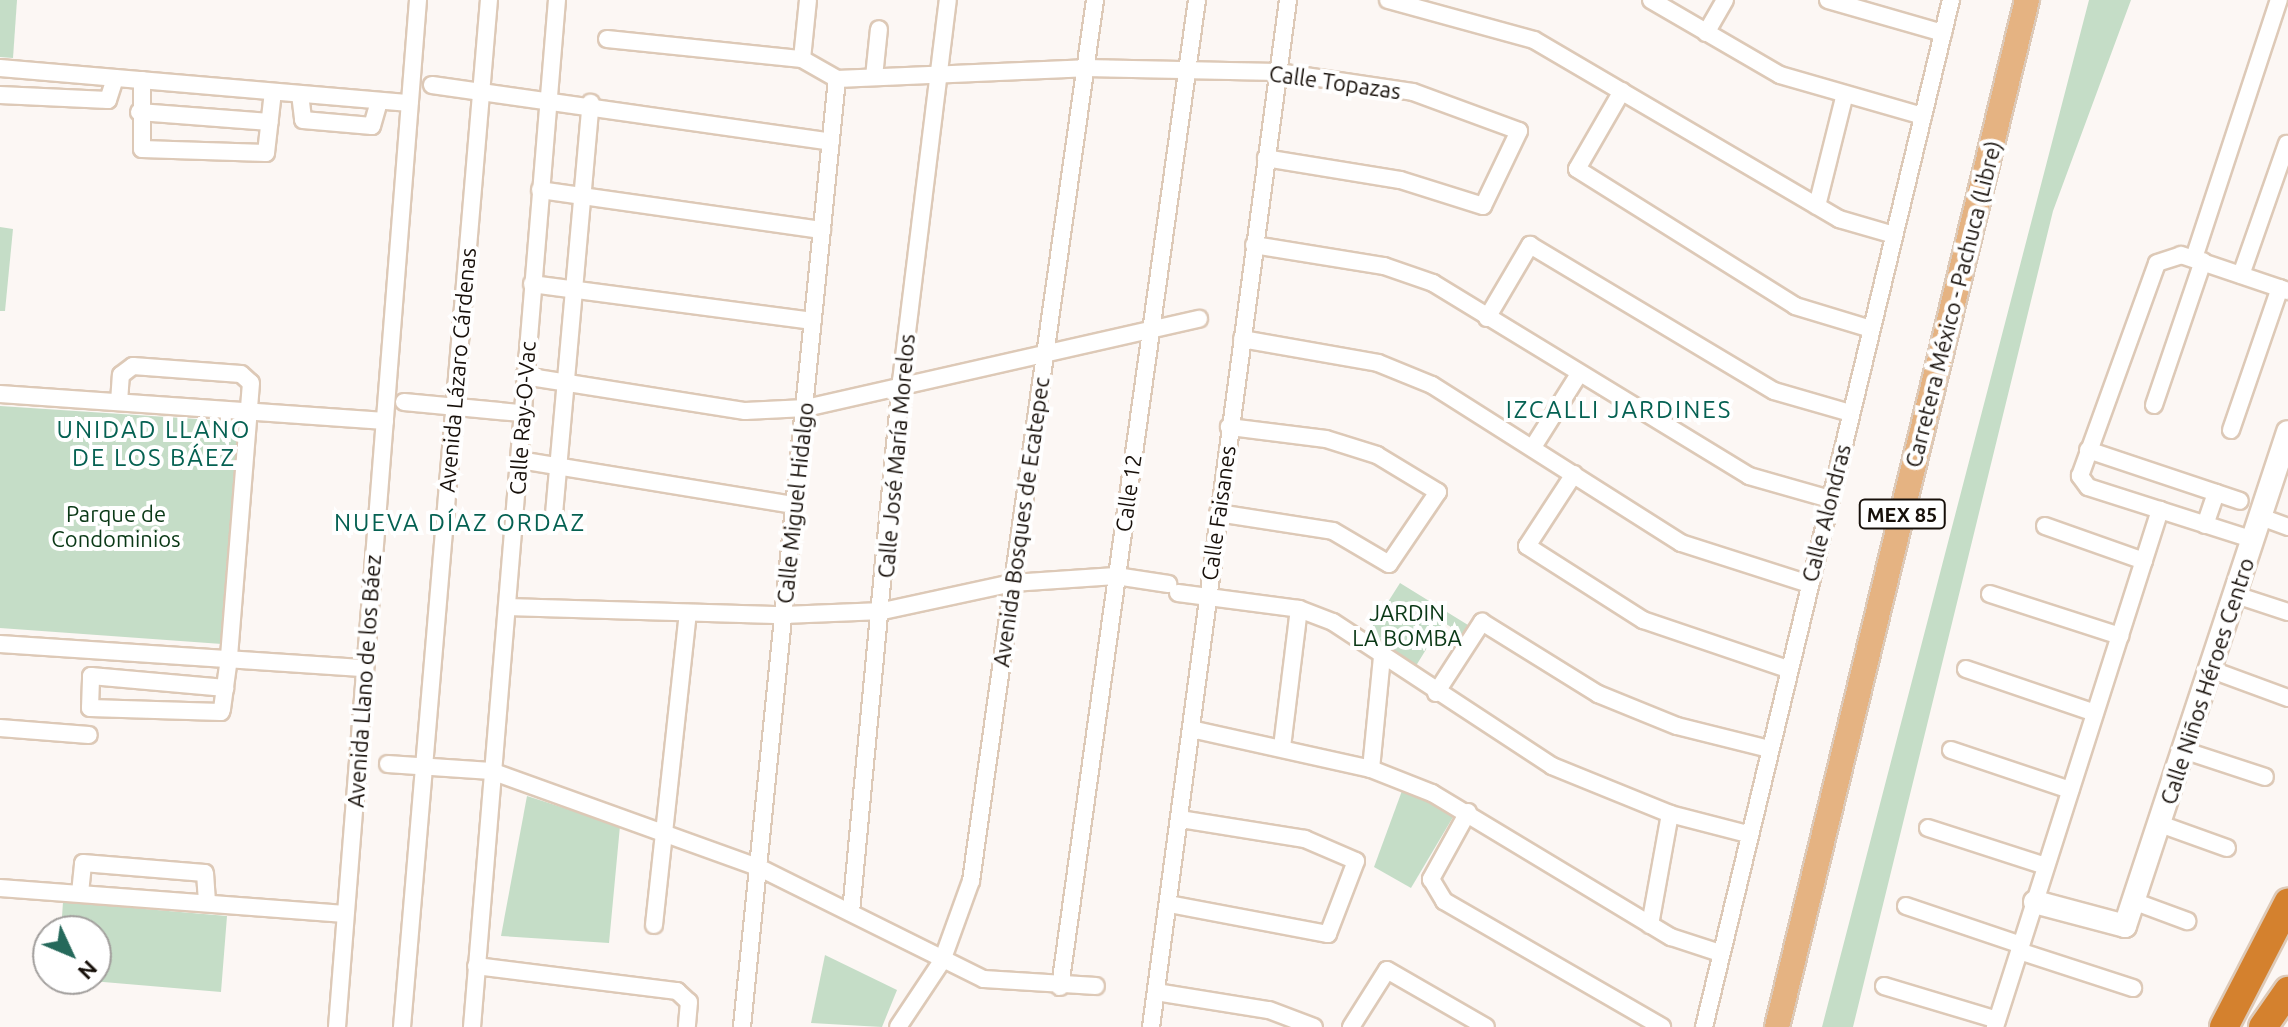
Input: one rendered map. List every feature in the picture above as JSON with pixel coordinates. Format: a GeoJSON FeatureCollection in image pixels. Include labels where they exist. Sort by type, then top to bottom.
{"type":"FeatureCollection","features":[{"type":"Feature","properties":{"kind":"highway"},"geometry":{"type":"LineString","coordinates":[[2224,1027],[2288,903]]}},
{"type":"Feature","properties":{"kind":"highway"},"geometry":{"type":"LineString","coordinates":[[2263,1027],[2288,991]]}},
{"type":"Feature","properties":{"kind":"main road","name":"Carretera México - Pachuca (Libre)"},"geometry":{"type":"LineString","coordinates":[[1777,1027],[2027,0]]}},
{"type":"Feature","properties":{"kind":"main road","name":"Calle Niños Héroes Centro"},"geometry":{"type":"LineString","coordinates":[[2035,902],[2123,929],[2186,751],[2287,439]]}},
{"type":"Feature","properties":{"kind":"street","name":"Avenida Llano de los Báez"},"geometry":{"type":"LineString","coordinates":[[337,1027],[418,0]]}},
{"type":"Feature","properties":{"kind":"street","name":"Avenida Lázaro Cárdenas"},"geometry":{"type":"LineString","coordinates":[[402,1027],[489,0]]}},
{"type":"Feature","properties":{"kind":"street","name":"Calle Ray-O-Vac"},"geometry":{"type":"LineString","coordinates":[[472,1027],[557,0]]}},
{"type":"Feature","properties":{"kind":"street"},"geometry":{"type":"LineString","coordinates":[[800,0],[808,0],[802,59]]}},
{"type":"Feature","properties":{"kind":"street","name":"Calle José María Morelos"},"geometry":{"type":"LineString","coordinates":[[851,912],[883,611],[901,381],[948,0]]}},
{"type":"Feature","properties":{"kind":"street","name":"Avenida Bosques de Ecatepec"},"geometry":{"type":"LineString","coordinates":[[898,1027],[942,961],[971,881],[1095,0]]}},
{"type":"Feature","properties":{"kind":"street","name":"Calle 12"},"geometry":{"type":"LineString","coordinates":[[1060,987],[1197,0]]}},
{"type":"Feature","properties":{"kind":"street","name":"Calle Faisanes"},"geometry":{"type":"LineString","coordinates":[[1151,1027],[1288,0]]}},
{"type":"Feature","properties":{"kind":"street"},"geometry":{"type":"LineString","coordinates":[[1388,0],[1444,5],[1534,40],[1817,206],[1894,235]]}},
{"type":"Feature","properties":{"kind":"street"},"geometry":{"type":"LineString","coordinates":[[1651,0],[1780,75],[1844,98],[1923,116]]}},
{"type":"Feature","properties":{"kind":"street"},"geometry":{"type":"LineString","coordinates":[[1706,33],[1725,0]]}},
{"type":"Feature","properties":{"kind":"street"},"geometry":{"type":"LineString","coordinates":[[1828,0],[1943,33]]}},
{"type":"Feature","properties":{"kind":"street","name":"Calle Alondras"},"geometry":{"type":"LineString","coordinates":[[1704,1027],[1951,0]]}},
{"type":"Feature","properties":{"kind":"street"},"geometry":{"type":"LineString","coordinates":[[2154,405],[2279,0]]}},
{"type":"Feature","properties":{"kind":"street"},"geometry":{"type":"LineString","coordinates":[[874,77],[879,29]]}},
{"type":"Feature","properties":{"kind":"street"},"geometry":{"type":"LineString","coordinates":[[607,39],[802,59],[837,79]]}},
{"type":"Feature","properties":{"kind":"street"},"geometry":{"type":"LineString","coordinates":[[0,68],[410,103]]}},
{"type":"Feature","properties":{"kind":"street","name":"Calle Topazas"},"geometry":{"type":"LineString","coordinates":[[837,79],[1085,68],[1278,72],[1413,92],[1519,131],[1483,206],[1400,180],[1266,158]]}},
{"type":"Feature","properties":{"kind":"street"},"geometry":{"type":"LineString","coordinates":[[0,95],[108,100],[115,78]]}},
{"type":"Feature","properties":{"kind":"street","name":"Calle Miguel Hidalgo"},"geometry":{"type":"LineString","coordinates":[[742,1027],[837,79]]}},
{"type":"Feature","properties":{"kind":"street"},"geometry":{"type":"LineString","coordinates":[[142,80],[139,112],[142,149],[262,154],[273,92]]}},
{"type":"Feature","properties":{"kind":"street"},"geometry":{"type":"LineString","coordinates":[[432,85],[591,103],[831,142]]}},
{"type":"Feature","properties":{"kind":"street"},"geometry":{"type":"LineString","coordinates":[[1622,91],[1577,169],[1795,306],[1871,329]]}},
{"type":"Feature","properties":{"kind":"street"},"geometry":{"type":"LineString","coordinates":[[300,94],[303,120],[372,126],[379,101]]}},
{"type":"Feature","properties":{"kind":"street"},"geometry":{"type":"LineString","coordinates":[[1817,206],[1844,98]]}},
{"type":"Feature","properties":{"kind":"street"},"geometry":{"type":"LineString","coordinates":[[554,514],[591,103]]}},
{"type":"Feature","properties":{"kind":"street"},"geometry":{"type":"LineString","coordinates":[[139,112],[270,122]]}},
{"type":"Feature","properties":{"kind":"street"},"geometry":{"type":"LineString","coordinates":[[2241,275],[2287,144]]}},
{"type":"Feature","properties":{"kind":"street"},"geometry":{"type":"LineString","coordinates":[[540,190],[822,230]]}},
{"type":"Feature","properties":{"kind":"street"},"geometry":{"type":"LineString","coordinates":[[1254,245],[1384,266],[1433,283],[1749,476],[1830,499]]}},
{"type":"Feature","properties":{"kind":"street"},"geometry":{"type":"LineString","coordinates":[[1487,318],[1530,245],[1774,391],[1850,413]]}},
{"type":"Feature","properties":{"kind":"street"},"geometry":{"type":"LineString","coordinates":[[2231,430],[2284,289],[2198,260],[2169,257],[2148,274],[2088,450],[2082,482],[2254,540]]}},
{"type":"Feature","properties":{"kind":"street"},"geometry":{"type":"LineString","coordinates":[[532,284],[813,321]]}},
{"type":"Feature","properties":{"kind":"street"},"geometry":{"type":"LineString","coordinates":[[524,376],[745,411],[806,408],[901,381],[1150,326],[1199,319]]}},
{"type":"Feature","properties":{"kind":"street"},"geometry":{"type":"LineString","coordinates":[[1242,339],[1378,363],[1432,385],[1681,543],[1809,584]]}},
{"type":"Feature","properties":{"kind":"street"},"geometry":{"type":"LineString","coordinates":[[119,402],[126,368],[164,368],[247,377],[251,412],[229,658],[225,688],[219,714],[90,708],[91,676],[225,688]]}},
{"type":"Feature","properties":{"kind":"street"},"geometry":{"type":"LineString","coordinates":[[1533,447],[1579,374]]}},
{"type":"Feature","properties":{"kind":"street"},"geometry":{"type":"LineString","coordinates":[[0,394],[385,421]]}},
{"type":"Feature","properties":{"kind":"street"},"geometry":{"type":"LineString","coordinates":[[404,402],[521,413]]}},
{"type":"Feature","properties":{"kind":"street"},"geometry":{"type":"LineString","coordinates":[[1218,513],[1333,531],[1389,564],[1438,492],[1377,455],[1339,443],[1229,427]]}},
{"type":"Feature","properties":{"kind":"street"},"geometry":{"type":"LineString","coordinates":[[2088,450],[2240,501]]}},
{"type":"Feature","properties":{"kind":"street"},"geometry":{"type":"LineString","coordinates":[[519,460],[795,505]]}},
{"type":"Feature","properties":{"kind":"street"},"geometry":{"type":"LineString","coordinates":[[1574,474],[1527,546],[1643,620],[1788,669]]}},
{"type":"Feature","properties":{"kind":"street"},"geometry":{"type":"LineString","coordinates":[[2205,525],[2216,493]]}},
{"type":"Feature","properties":{"kind":"street"},"geometry":{"type":"LineString","coordinates":[[1884,986],[1995,1025],[2160,510]]}},
{"type":"Feature","properties":{"kind":"street"},"geometry":{"type":"LineString","coordinates":[[2261,517],[2288,527]]}},
{"type":"Feature","properties":{"kind":"street"},"geometry":{"type":"LineString","coordinates":[[2045,526],[2144,561]]}},
{"type":"Feature","properties":{"kind":"street"},"geometry":{"type":"LineString","coordinates":[[507,607],[688,614],[783,615],[883,611],[1012,583],[1116,576],[1206,598],[1299,609],[1382,657],[1552,766],[1670,814],[1748,834]]}},
{"type":"Feature","properties":{"kind":"street"},"geometry":{"type":"LineString","coordinates":[[1990,594],[2120,636]]}},
{"type":"Feature","properties":{"kind":"street"},"geometry":{"type":"LineString","coordinates":[[2236,595],[2288,612]]}},
{"type":"Feature","properties":{"kind":"street"},"geometry":{"type":"LineString","coordinates":[[1282,747],[1299,609]]}},
{"type":"Feature","properties":{"kind":"street"},"geometry":{"type":"LineString","coordinates":[[654,925],[688,614]]}},
{"type":"Feature","properties":{"kind":"street"},"geometry":{"type":"LineString","coordinates":[[1436,693],[1482,622],[1598,694],[1677,726],[1769,749]]}},
{"type":"Feature","properties":{"kind":"street"},"geometry":{"type":"LineString","coordinates":[[0,644],[365,668]]}},
{"type":"Feature","properties":{"kind":"street"},"geometry":{"type":"LineString","coordinates":[[1371,769],[1382,657]]}},
{"type":"Feature","properties":{"kind":"street"},"geometry":{"type":"LineString","coordinates":[[1966,669],[2095,713]]}},
{"type":"Feature","properties":{"kind":"street"},"geometry":{"type":"LineString","coordinates":[[2212,670],[2288,698]]}},
{"type":"Feature","properties":{"kind":"street"},"geometry":{"type":"LineString","coordinates":[[0,728],[89,735]]}},
{"type":"Feature","properties":{"kind":"street"},"geometry":{"type":"LineString","coordinates":[[1191,729],[1371,769],[1468,812],[1650,925],[1720,953]]}},
{"type":"Feature","properties":{"kind":"street"},"geometry":{"type":"LineString","coordinates":[[1951,750],[2070,790]]}},
{"type":"Feature","properties":{"kind":"street"},"geometry":{"type":"LineString","coordinates":[[2186,751],[2265,777]]}},
{"type":"Feature","properties":{"kind":"street"},"geometry":{"type":"LineString","coordinates":[[388,764],[426,762],[491,771],[758,867],[942,961],[984,979],[1060,987],[1096,986]]}},
{"type":"Feature","properties":{"kind":"street"},"geometry":{"type":"LineString","coordinates":[[1468,812],[1431,879],[1444,901],[1662,1027]]}},
{"type":"Feature","properties":{"kind":"street"},"geometry":{"type":"LineString","coordinates":[[1650,925],[1670,814]]}},
{"type":"Feature","properties":{"kind":"street"},"geometry":{"type":"LineString","coordinates":[[1169,904],[1328,934],[1356,861],[1305,839],[1180,819]]}},
{"type":"Feature","properties":{"kind":"street"},"geometry":{"type":"LineString","coordinates":[[2160,824],[2227,848]]}},
{"type":"Feature","properties":{"kind":"street"},"geometry":{"type":"LineString","coordinates":[[1928,828],[2046,866]]}},
{"type":"Feature","properties":{"kind":"street"},"geometry":{"type":"LineString","coordinates":[[80,893],[83,863],[205,873],[207,900]]}},
{"type":"Feature","properties":{"kind":"street"},"geometry":{"type":"LineString","coordinates":[[0,888],[207,900],[345,914]]}},
{"type":"Feature","properties":{"kind":"street"},"geometry":{"type":"LineString","coordinates":[[2133,901],[2187,921]]}},
{"type":"Feature","properties":{"kind":"street"},"geometry":{"type":"LineString","coordinates":[[1906,906],[2133,988]]}},
{"type":"Feature","properties":{"kind":"street"},"geometry":{"type":"LineString","coordinates":[[476,966],[677,991],[689,1002],[687,1027]]}},
{"type":"Feature","properties":{"kind":"street"},"geometry":{"type":"LineString","coordinates":[[1351,1027],[1387,970],[1486,1027]]}},
{"type":"Feature","properties":{"kind":"street"},"geometry":{"type":"LineString","coordinates":[[1156,992],[1269,1010],[1314,1027]]}},
{"type":"Feature","properties":{"kind":"green space"},"geometry":{"type":"Polygon","coordinates":[[[0,0],[17,0],[13,58],[0,57],[0,0]]]}},
{"type":"Feature","properties":{"kind":"green space"},"geometry":{"type":"Polygon","coordinates":[[[2089,0],[2131,0],[2053,211],[1853,1027],[1822,1027],[2089,0]]]}},
{"type":"Feature","properties":{"kind":"green space"},"geometry":{"type":"Polygon","coordinates":[[[0,227],[13,229],[5,311],[0,311],[0,227]]]}},
{"type":"Feature","properties":{"kind":"green space","name":"Parque de Condominios"},"geometry":{"type":"Polygon","coordinates":[[[0,406],[242,422],[222,644],[0,628],[0,406]]]}},
{"type":"Feature","properties":{"kind":"green space","name":"JARDIN LA BOMBA"},"geometry":{"type":"Polygon","coordinates":[[[1400,583],[1468,625],[1462,634],[1443,622],[1414,669],[1365,638],[1400,583]]]}},
{"type":"Feature","properties":{"kind":"green space"},"geometry":{"type":"Polygon","coordinates":[[[1403,788],[1456,812],[1411,888],[1374,867],[1403,788]]]}},
{"type":"Feature","properties":{"kind":"green space"},"geometry":{"type":"Polygon","coordinates":[[[527,796],[620,826],[609,943],[501,936],[527,796]]]}},
{"type":"Feature","properties":{"kind":"green space"},"geometry":{"type":"Polygon","coordinates":[[[63,902],[227,916],[221,992],[112,983],[112,915],[62,915],[63,902]]]}},
{"type":"Feature","properties":{"kind":"green space"},"geometry":{"type":"Polygon","coordinates":[[[825,955],[897,990],[882,1027],[811,1023],[825,955]]]}},
{"type":"Feature","properties":{"kind":"district","name":"IZCALLI JARDINES"},"geometry":{"type":"Point","coordinates":[1619,410]}},
{"type":"Feature","properties":{"kind":"district","name":"UNIDAD LLANO DE LOS BÁEZ"},"geometry":{"type":"Point","coordinates":[154,444]}},
{"type":"Feature","properties":{"kind":"district","name":"NUEVA DÍAZ ORDAZ"},"geometry":{"type":"Point","coordinates":[460,523]}}]}
